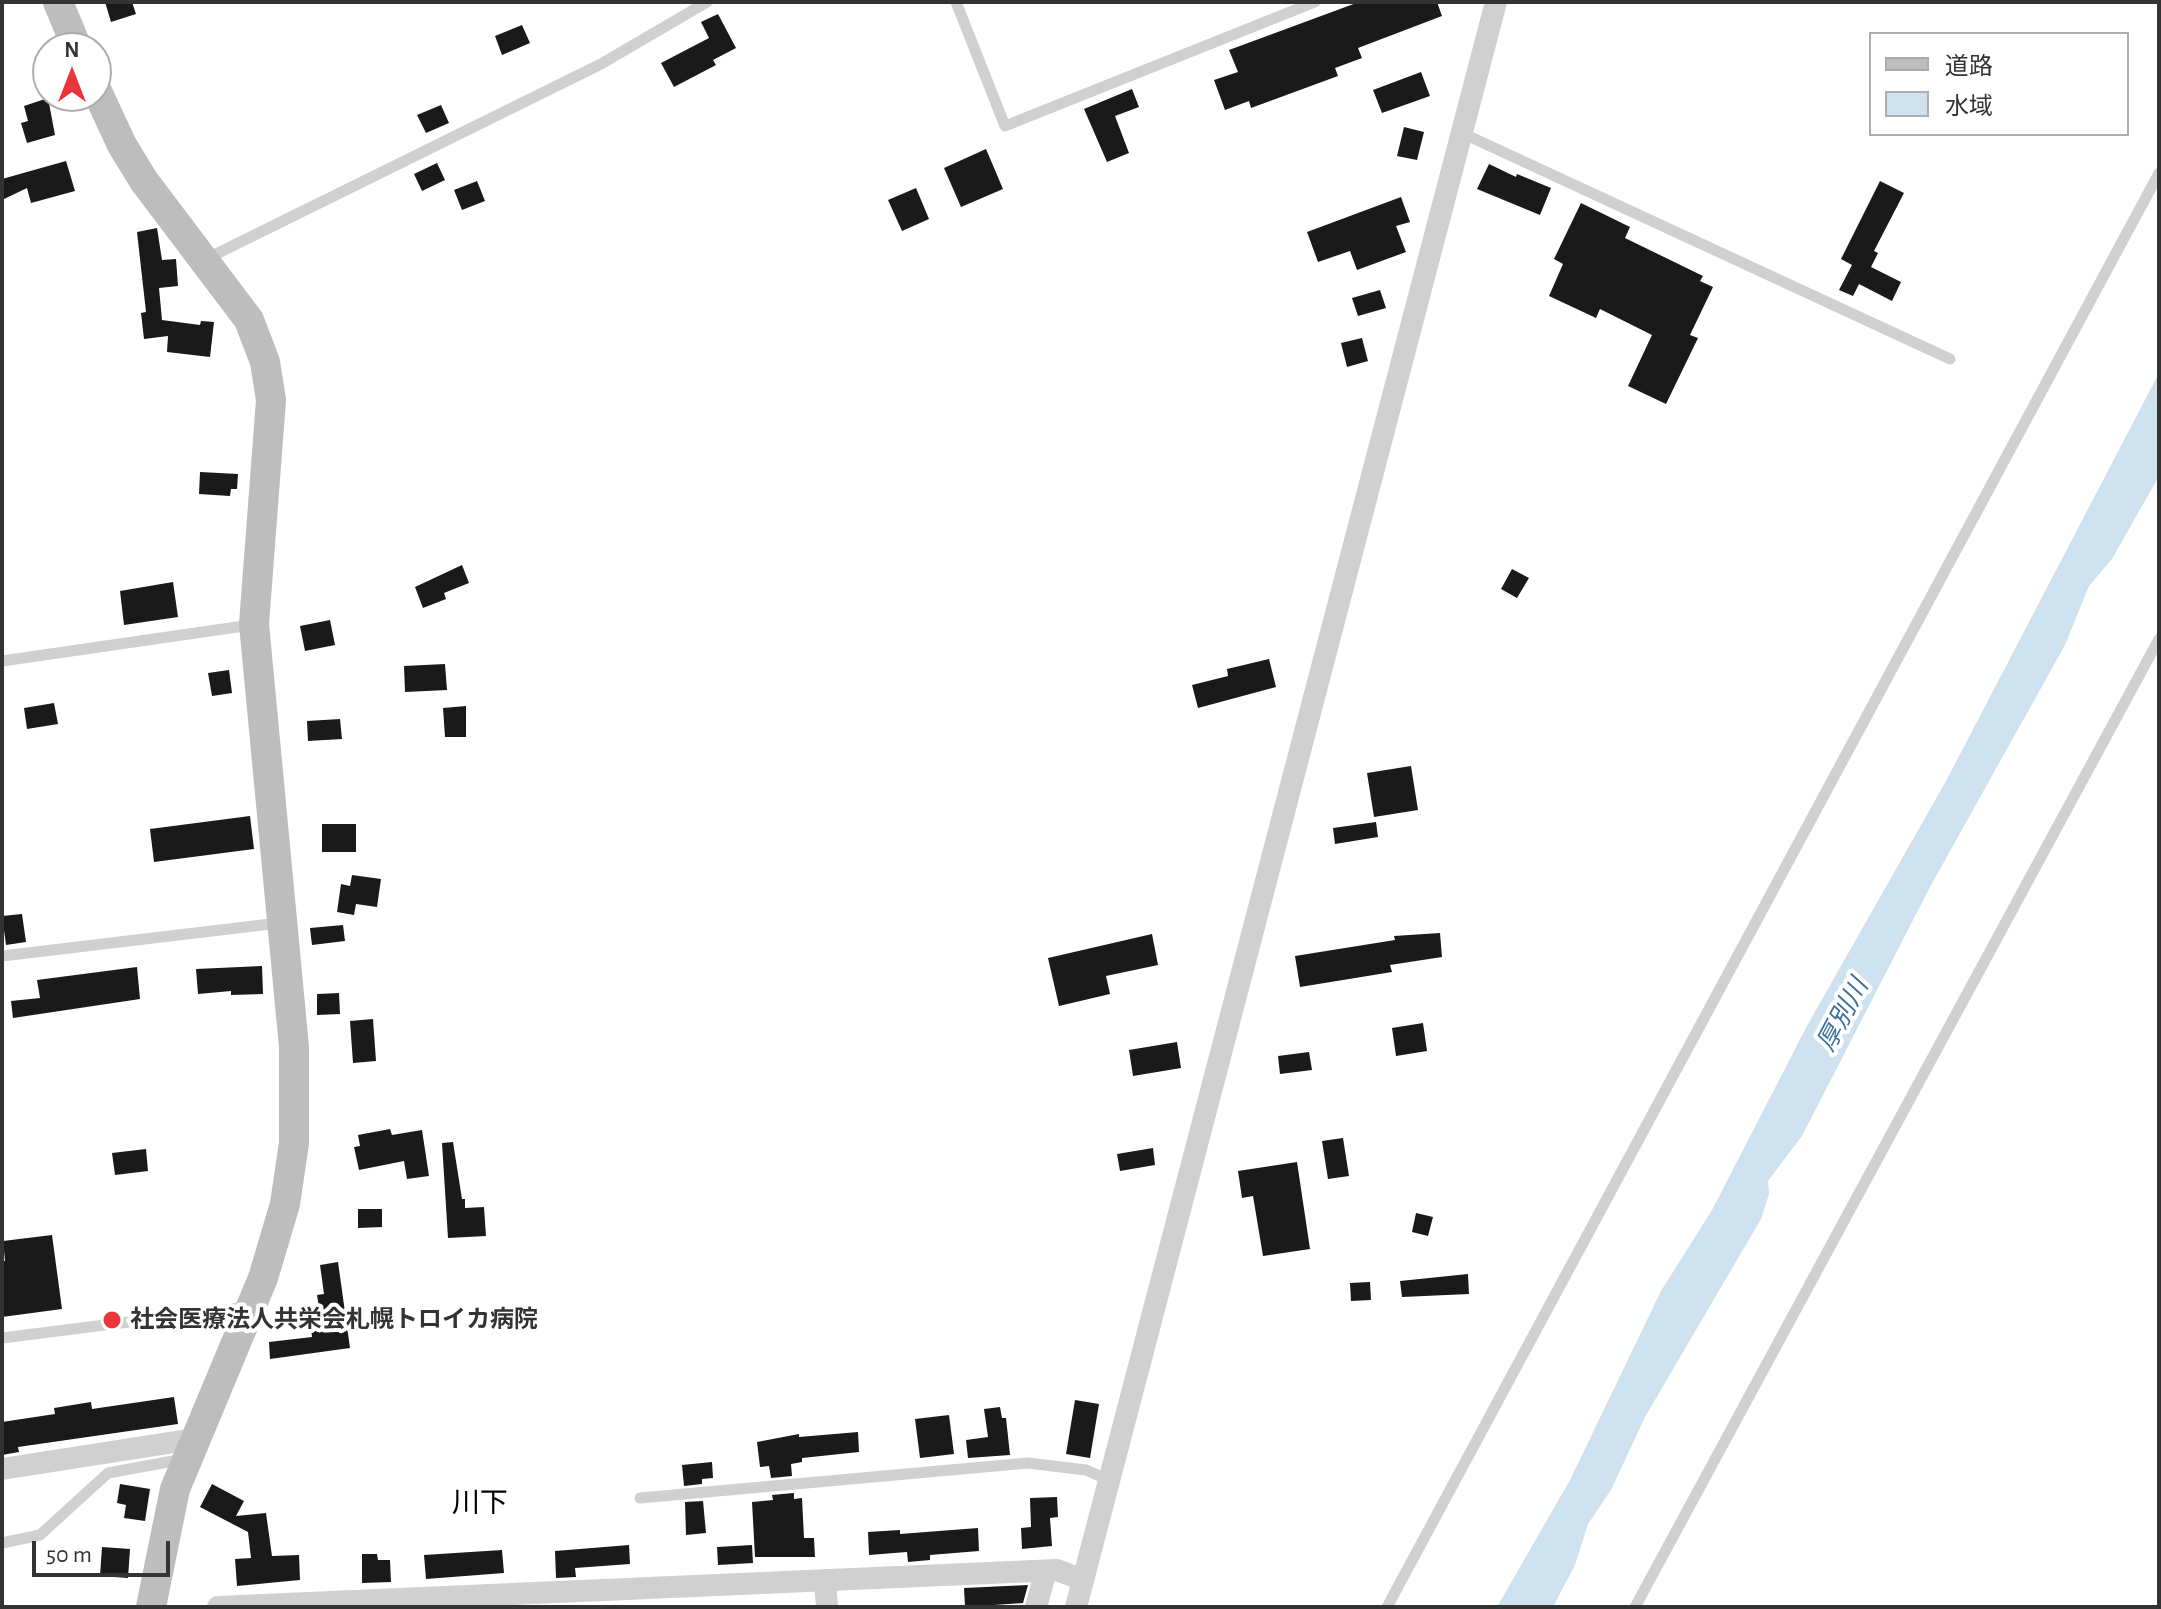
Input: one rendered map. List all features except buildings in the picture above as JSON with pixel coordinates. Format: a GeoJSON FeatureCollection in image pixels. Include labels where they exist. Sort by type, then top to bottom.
{"type":"FeatureCollection","features":[{"type":"Feature","properties":{"kind":"street"},"geometry":{"type":"LineString","coordinates":[[58,2],[70,32]]}},
{"type":"Feature","properties":{"kind":"street"},"geometry":{"type":"LineString","coordinates":[[1076,1607],[1496,2]]}},
{"type":"Feature","properties":{"kind":"street"},"geometry":{"type":"LineString","coordinates":[[107,112],[144,181],[249,320],[265,362],[271,400],[254,624],[294,1047],[294,1143],[285,1204],[251,1307],[190,1449],[164,1534],[151,1607]]}},
{"type":"Feature","properties":{"kind":"street"},"geometry":{"type":"LineString","coordinates":[[2,1469],[190,1449]]}},
{"type":"Feature","properties":{"kind":"street"},"geometry":{"type":"LineString","coordinates":[[218,1607],[399,1603],[1057,1570],[1083,1580]]}},
{"type":"Feature","properties":{"kind":"street"},"geometry":{"type":"LineString","coordinates":[[1036,1607],[1046,1571]]}},
{"type":"Feature","properties":{"kind":"street"},"geometry":{"type":"LineString","coordinates":[[825,1580],[827,1607]]}},
{"type":"Feature","properties":{"kind":"lane"},"geometry":{"type":"LineString","coordinates":[[205,259],[601,64],[707,2]]}},
{"type":"Feature","properties":{"kind":"lane"},"geometry":{"type":"LineString","coordinates":[[956,2],[1005,126],[1315,2]]}},
{"type":"Feature","properties":{"kind":"lane"},"geometry":{"type":"LineString","coordinates":[[1462,133],[1950,359]]}},
{"type":"Feature","properties":{"kind":"lane"},"geometry":{"type":"LineString","coordinates":[[1387,1607],[2159,173]]}},
{"type":"Feature","properties":{"kind":"lane"},"geometry":{"type":"LineString","coordinates":[[2,661],[254,624]]}},
{"type":"Feature","properties":{"kind":"lane"},"geometry":{"type":"LineString","coordinates":[[1635,1607],[2159,639]]}},
{"type":"Feature","properties":{"kind":"lane"},"geometry":{"type":"LineString","coordinates":[[2,956],[282,922]]}},
{"type":"Feature","properties":{"kind":"lane"},"geometry":{"type":"LineString","coordinates":[[2,1338],[251,1307]]}},
{"type":"Feature","properties":{"kind":"lane"},"geometry":{"type":"LineString","coordinates":[[2,1543],[40,1535],[108,1473],[190,1449]]}},
{"type":"Feature","properties":{"kind":"lane"},"geometry":{"type":"LineString","coordinates":[[640,1498],[1028,1463],[1086,1470],[1109,1480]]}},
{"type":"Feature","properties":{"kind":"water","name":"厚別川"},"geometry":{"type":"Polygon","coordinates":[[[2159,373],[2159,476],[2112,559],[2089,586],[2065,645],[1930,887],[1802,1136],[1768,1181],[1769,1194],[1761,1219],[1645,1417],[1611,1490],[1588,1524],[1575,1565],[1553,1607],[1497,1607],[1570,1480],[1661,1291],[1712,1210],[1808,1024],[1946,781],[2159,373]]]}},
{"type":"Feature","properties":{"kind":"place","name":"社会医療法人共栄会札幌トロイカ病院"},"geometry":{"type":"Point","coordinates":[112,1320]}},
{"type":"Feature","properties":{"kind":"district","name":"川下"},"geometry":{"type":"Point","coordinates":[480,1504]}}]}
